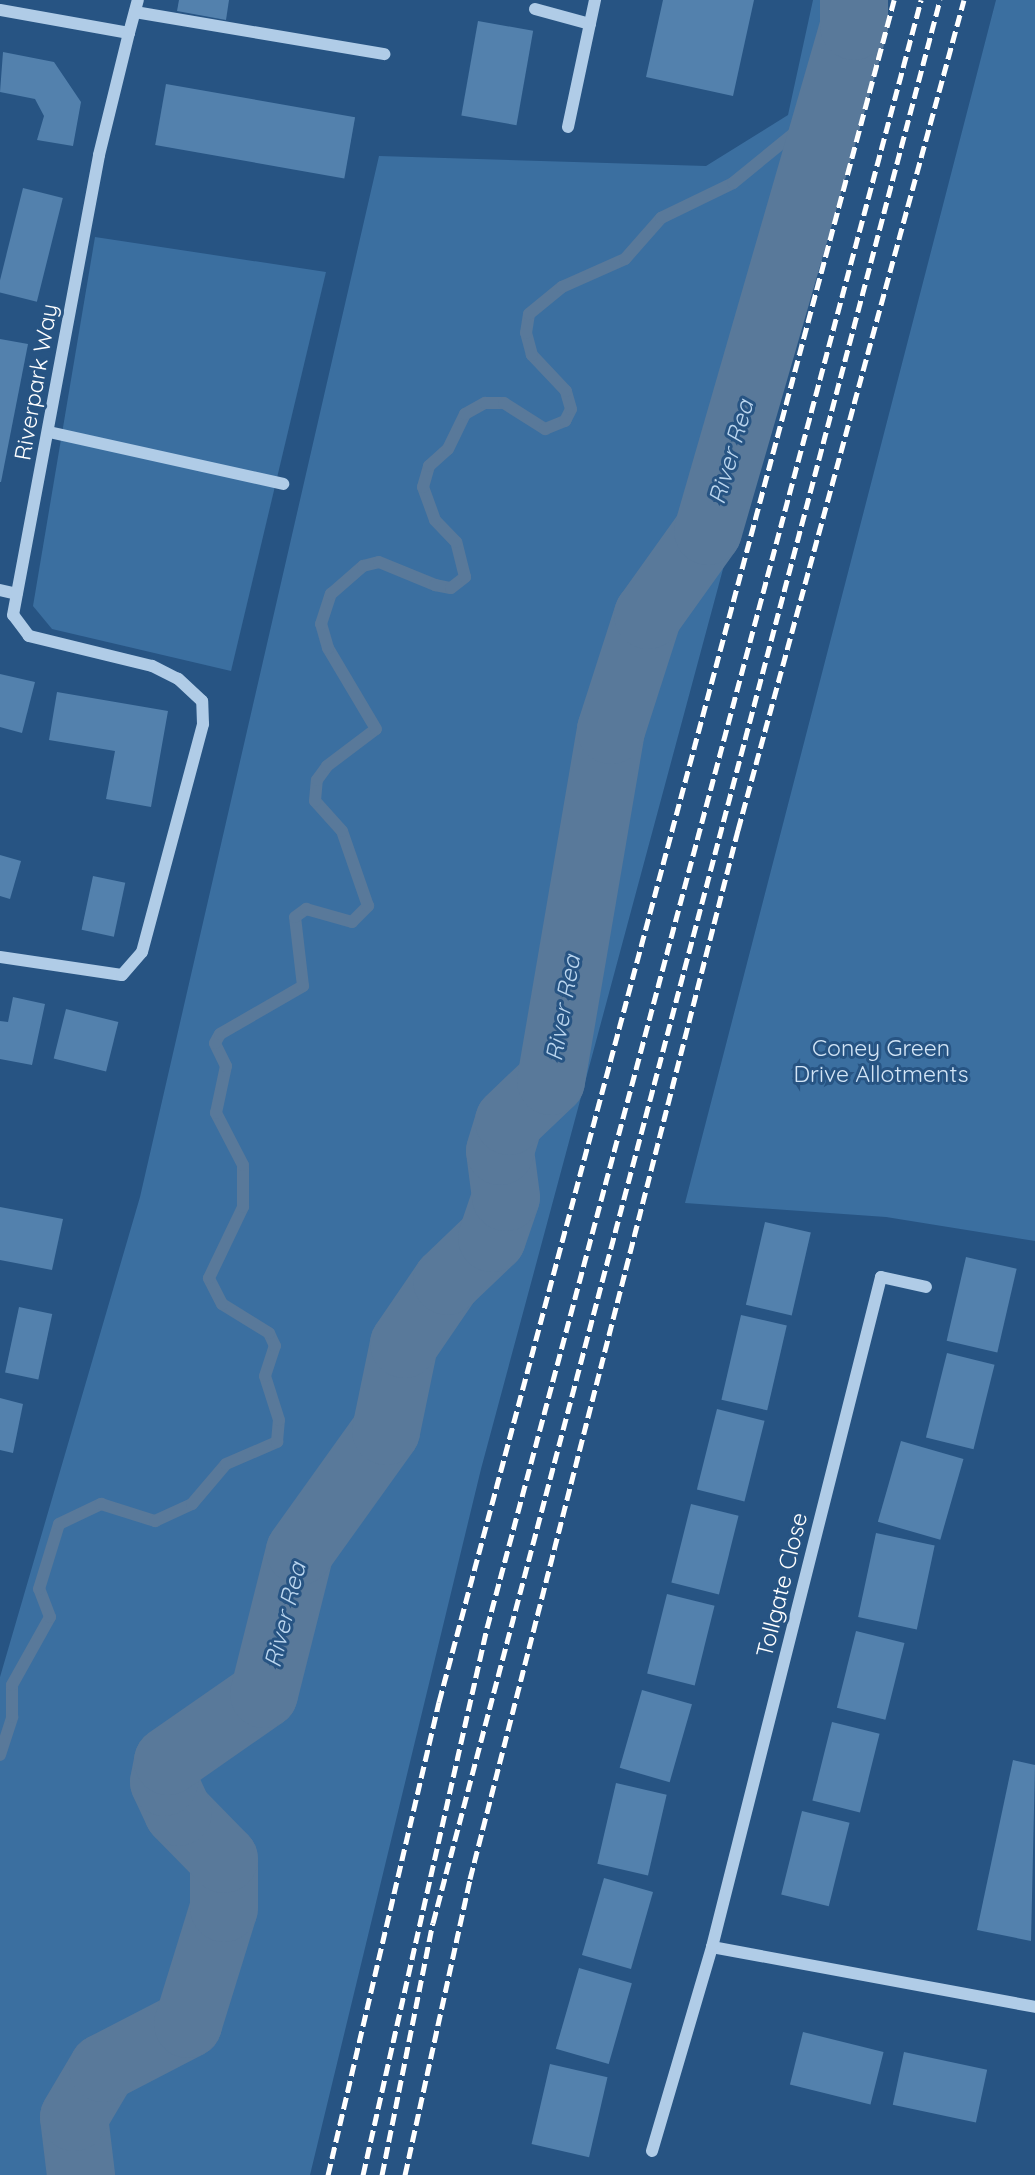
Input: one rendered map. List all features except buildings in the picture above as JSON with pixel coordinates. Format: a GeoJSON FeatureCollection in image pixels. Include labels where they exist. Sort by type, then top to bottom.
{"type":"FeatureCollection","features":[{"type":"Feature","properties":{"kind":"street"},"geometry":{"type":"LineString","coordinates":[[568,127],[595,0]]}},
{"type":"Feature","properties":{"kind":"street"},"geometry":{"type":"LineString","coordinates":[[136,6],[384,54]]}},
{"type":"Feature","properties":{"kind":"street","name":"Riverpark Way"},"geometry":{"type":"LineString","coordinates":[[0,957],[122,975],[142,952],[203,724],[202,701],[178,679],[18,629],[17,594],[99,155],[136,6]]}},
{"type":"Feature","properties":{"kind":"street"},"geometry":{"type":"LineString","coordinates":[[535,9],[590,24]]}},
{"type":"Feature","properties":{"kind":"street"},"geometry":{"type":"LineString","coordinates":[[0,10],[129,33]]}},
{"type":"Feature","properties":{"kind":"street"},"geometry":{"type":"LineString","coordinates":[[49,432],[283,484]]}},
{"type":"Feature","properties":{"kind":"street"},"geometry":{"type":"LineString","coordinates":[[0,590],[17,594]]}},
{"type":"Feature","properties":{"kind":"street","name":"Tollgate Close"},"geometry":{"type":"LineString","coordinates":[[652,2151],[712,1947],[881,1277],[926,1287]]}},
{"type":"Feature","properties":{"kind":"street"},"geometry":{"type":"LineString","coordinates":[[712,1947],[1035,2007]]}},
{"type":"Feature","properties":{"kind":"green space"},"geometry":{"type":"Polygon","coordinates":[[[813,0],[876,0],[481,1469],[310,2175],[0,2175],[0,1677],[140,1197],[379,156],[706,166],[788,115],[813,0]]]}},
{"type":"Feature","properties":{"kind":"green space","name":"Coney Green Drive Allotments"},"geometry":{"type":"Polygon","coordinates":[[[996,0],[1035,0],[1035,1241],[886,1217],[685,1203],[996,0]]]}},
{"type":"Feature","properties":{"kind":"green space"},"geometry":{"type":"Polygon","coordinates":[[[95,237],[326,272],[231,671],[52,629],[33,606],[95,237]]]}},
{"type":"Feature","properties":{"kind":"waterway","name":"River Rea"},"geometry":{"type":"LineString","coordinates":[[81,2175],[74,2117],[103,2068],[188,2024],[224,1908],[224,1859],[178,1812],[164,1782],[168,1761],[264,1694],[300,1551],[386,1431],[404,1344],[447,1281],[492,1238],[506,1197],[500,1151],[509,1121],[551,1081],[611,730],[648,615],[708,531],[854,26],[854,0]]}},
{"type":"Feature","properties":{"kind":"waterway"},"geometry":{"type":"LineString","coordinates":[[0,1755],[12,1717],[12,1685],[50,1617],[39,1589],[59,1524],[101,1504],[155,1521],[192,1504],[226,1464],[277,1442],[279,1420],[265,1376],[275,1346],[269,1333],[222,1304],[209,1278],[243,1207],[243,1165],[216,1113],[226,1066],[215,1043],[220,1034],[303,986],[295,917],[306,909],[352,922],[368,906],[342,831],[315,801],[317,780],[327,766],[376,729],[328,648],[321,624],[331,594],[363,566],[379,562],[435,585],[451,588],[465,577],[456,542],[435,520],[423,487],[429,466],[448,449],[465,414],[485,403],[504,403],[545,429],[565,421],[571,409],[566,391],[532,355],[526,333],[529,314],[562,287],[625,259],[661,218],[733,183],[804,125],[854,26]]}},
{"type":"Feature","properties":{"kind":"railway"},"geometry":{"type":"LineString","coordinates":[[328,2175],[439,1702],[894,0]]}},
{"type":"Feature","properties":{"kind":"railway"},"geometry":{"type":"LineString","coordinates":[[363,2175],[487,1628],[921,0]]}},
{"type":"Feature","properties":{"kind":"railway"},"geometry":{"type":"LineString","coordinates":[[382,2175],[433,1923],[940,0]]}},
{"type":"Feature","properties":{"kind":"railway"},"geometry":{"type":"LineString","coordinates":[[405,2175],[470,1879],[738,830],[964,0]]}}]}
